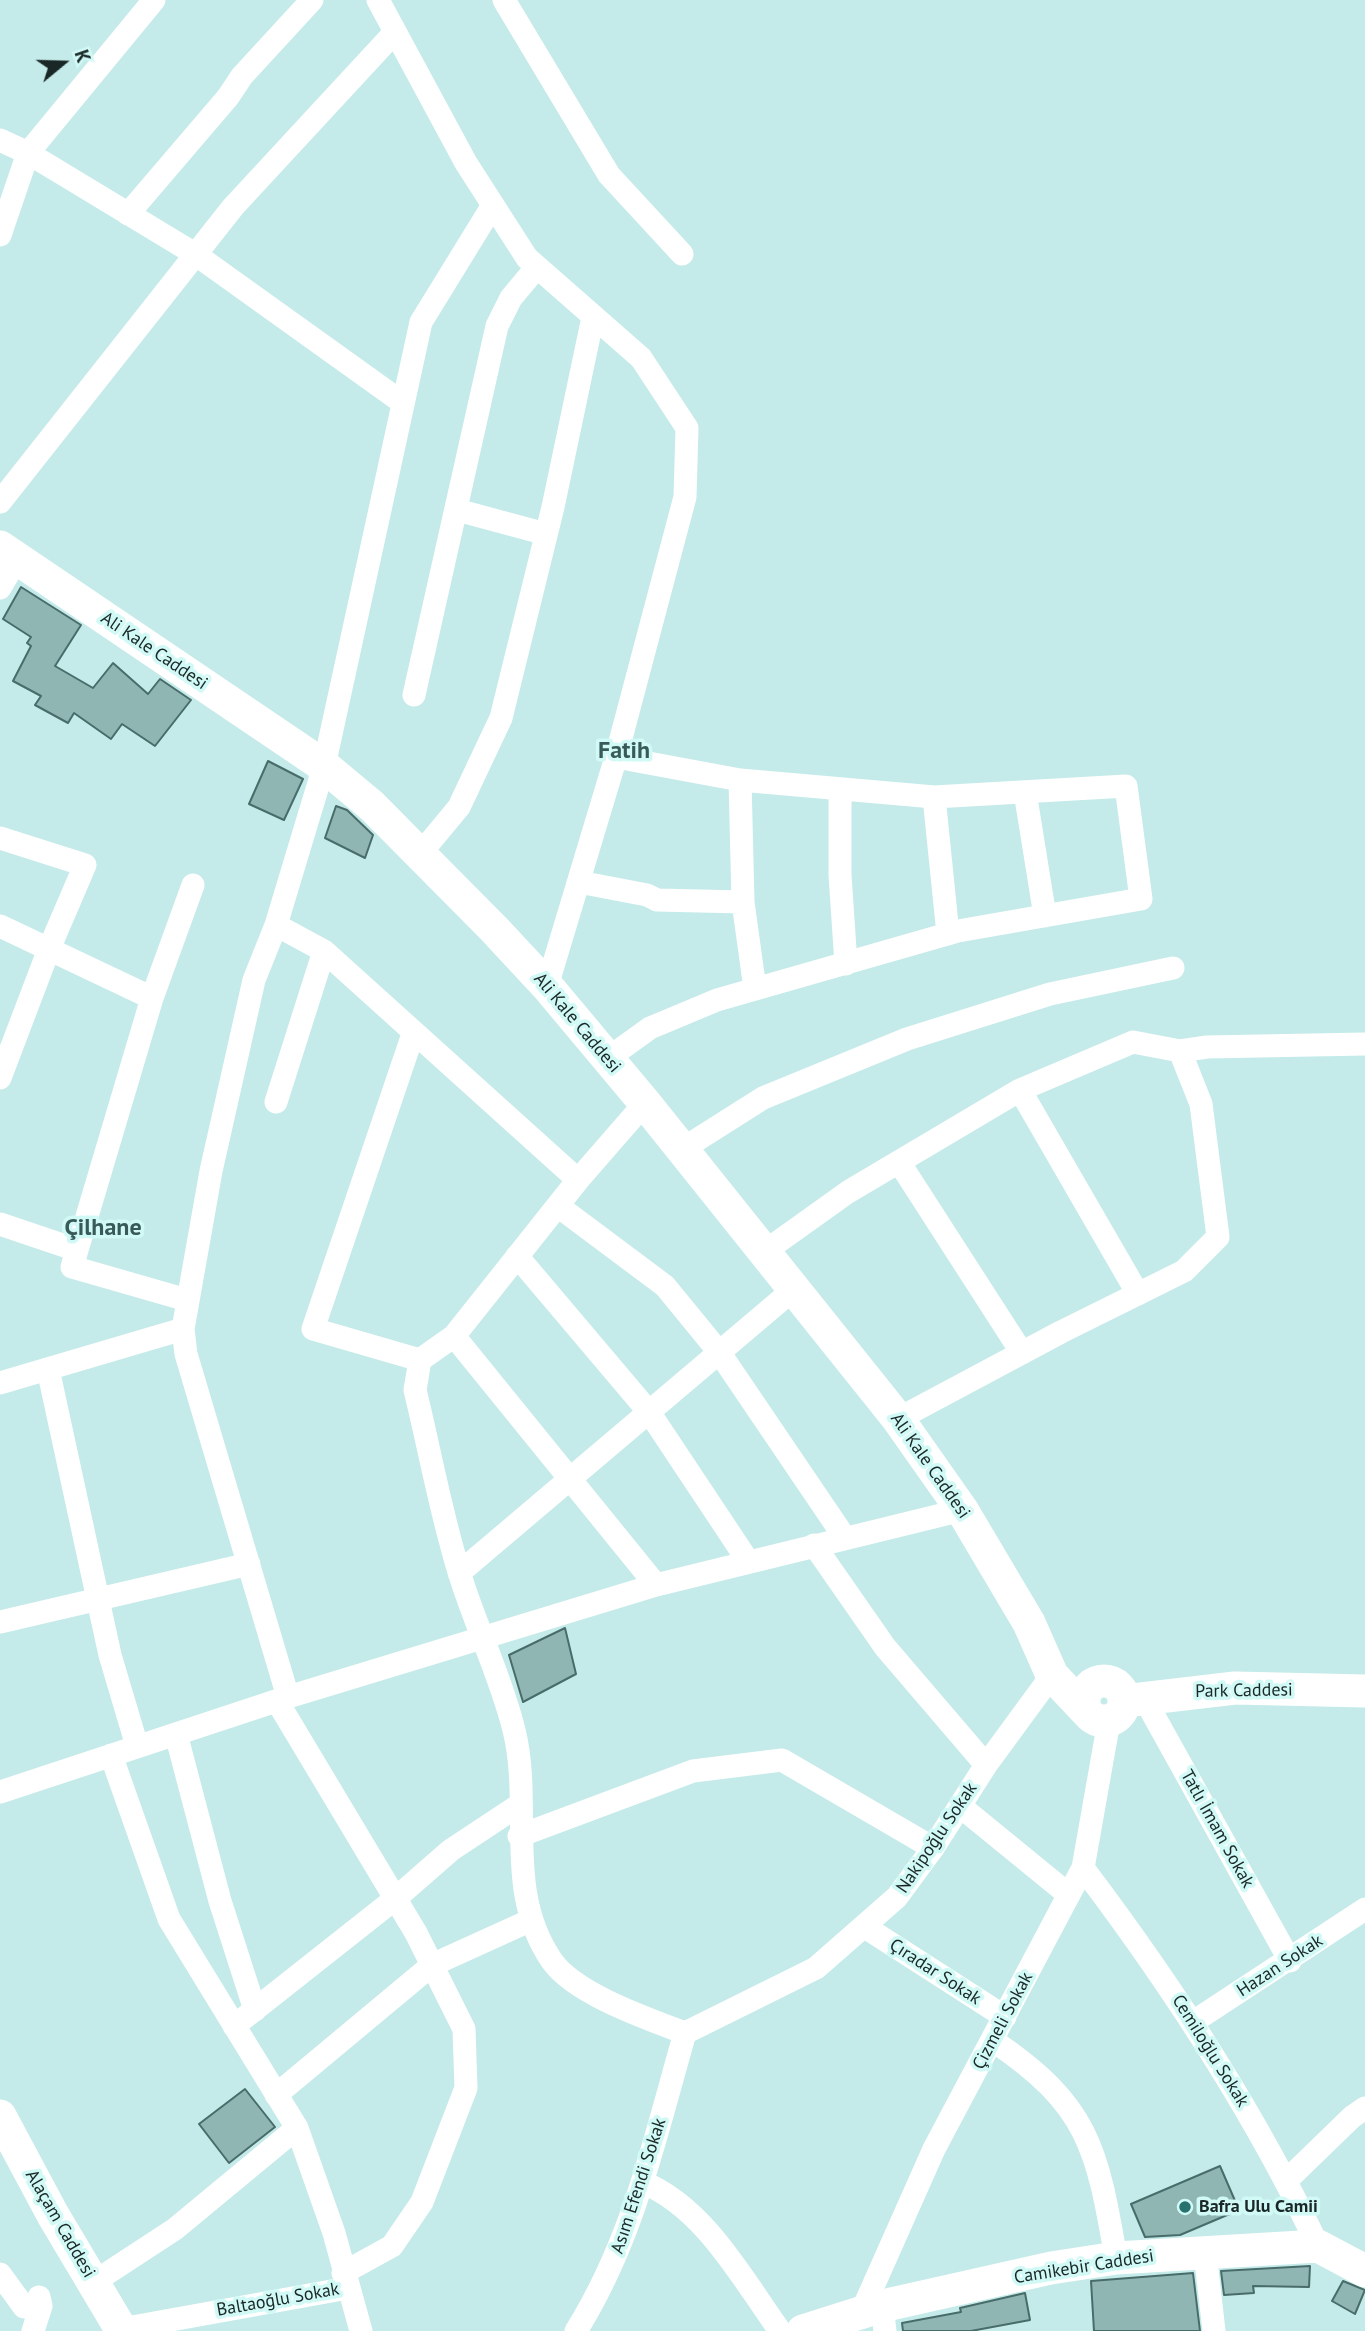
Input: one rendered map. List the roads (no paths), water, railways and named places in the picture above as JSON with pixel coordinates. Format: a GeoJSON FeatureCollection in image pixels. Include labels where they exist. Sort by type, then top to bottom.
{"type":"FeatureCollection","features":[{"type":"Feature","properties":{"kind":"main road","name":"Ali Kale Caddesi"},"geometry":{"type":"LineString","coordinates":[[9,553],[324,766],[372,806],[547,986],[645,1103],[898,1419],[962,1510],[1029,1623],[1052,1675],[1114,1702]]}},
{"type":"Feature","properties":{"kind":"main road","name":"Ali Kale Caddesi"},"geometry":{"type":"LineString","coordinates":[[1029,1623],[1114,1702]]}},
{"type":"Feature","properties":{"kind":"main road","name":"Park Caddesi"},"geometry":{"type":"LineString","coordinates":[[1114,1702],[1235,1688],[1365,1691]]}},
{"type":"Feature","properties":{"kind":"main road","name":"Alaçam Caddesi"},"geometry":{"type":"LineString","coordinates":[[0,2116],[53,2215],[122,2330]]}},
{"type":"Feature","properties":{"kind":"main road","name":"Camikebir Caddesi"},"geometry":{"type":"LineString","coordinates":[[803,2331],[876,2316],[1051,2268],[1116,2258],[1318,2246]]}},
{"type":"Feature","properties":{"kind":"main road"},"geometry":{"type":"LineString","coordinates":[[1318,2246],[1365,2271]]}},
{"type":"Feature","properties":{"kind":"street"},"geometry":{"type":"LineString","coordinates":[[0,235],[28,153],[154,0]]}},
{"type":"Feature","properties":{"kind":"street"},"geometry":{"type":"LineString","coordinates":[[128,214],[228,97],[242,76],[312,0]]}},
{"type":"Feature","properties":{"kind":"street"},"geometry":{"type":"LineString","coordinates":[[378,0],[466,163],[527,258],[641,358],[687,428],[685,497],[616,757],[547,986]]}},
{"type":"Feature","properties":{"kind":"street"},"geometry":{"type":"LineString","coordinates":[[504,0],[609,175],[682,254]]}},
{"type":"Feature","properties":{"kind":"street"},"geometry":{"type":"LineString","coordinates":[[0,502],[233,207],[395,32]]}},
{"type":"Feature","properties":{"kind":"street"},"geometry":{"type":"LineString","coordinates":[[0,140],[28,153],[195,254],[402,403]]}},
{"type":"Feature","properties":{"kind":"street"},"geometry":{"type":"LineString","coordinates":[[111,1755],[169,1919],[296,2128],[334,2233],[346,2281],[392,2246],[422,2202],[466,2088],[464,2029],[396,1898],[282,1699],[249,1564],[186,1354],[183,1329],[211,1171],[254,980],[276,925],[324,766],[421,322],[493,205]]}},
{"type":"Feature","properties":{"kind":"street"},"geometry":{"type":"LineString","coordinates":[[414,695],[497,326],[511,298],[537,267]]}},
{"type":"Feature","properties":{"kind":"street"},"geometry":{"type":"LineString","coordinates":[[420,854],[459,807],[500,718],[546,534],[593,317]]}},
{"type":"Feature","properties":{"kind":"street"},"geometry":{"type":"LineString","coordinates":[[457,510],[546,534]]}},
{"type":"Feature","properties":{"kind":"street"},"geometry":{"type":"LineString","coordinates":[[0,589],[9,553]]}},
{"type":"Feature","properties":{"kind":"street"},"geometry":{"type":"LineString","coordinates":[[607,1059],[650,1028],[717,1000],[947,934],[1141,899],[1126,786],[934,797],[740,780],[616,757]]}},
{"type":"Feature","properties":{"kind":"street"},"geometry":{"type":"LineString","coordinates":[[740,780],[743,902],[755,989]]}},
{"type":"Feature","properties":{"kind":"street"},"geometry":{"type":"LineString","coordinates":[[840,789],[840,875],[846,964]]}},
{"type":"Feature","properties":{"kind":"street"},"geometry":{"type":"LineString","coordinates":[[1025,792],[1045,916]]}},
{"type":"Feature","properties":{"kind":"street"},"geometry":{"type":"LineString","coordinates":[[934,797],[947,934]]}},
{"type":"Feature","properties":{"kind":"street"},"geometry":{"type":"LineString","coordinates":[[0,838],[85,864],[0,1078]]}},
{"type":"Feature","properties":{"kind":"street"},"geometry":{"type":"LineString","coordinates":[[579,882],[657,900],[743,902]]}},
{"type":"Feature","properties":{"kind":"street"},"geometry":{"type":"LineString","coordinates":[[187,1300],[72,1267],[152,998],[193,885]]}},
{"type":"Feature","properties":{"kind":"street"},"geometry":{"type":"LineString","coordinates":[[276,925],[324,951],[578,1180]]}},
{"type":"Feature","properties":{"kind":"street"},"geometry":{"type":"LineString","coordinates":[[0,926],[152,998]]}},
{"type":"Feature","properties":{"kind":"street"},"geometry":{"type":"LineString","coordinates":[[276,1102],[324,951]]}},
{"type":"Feature","properties":{"kind":"street"},"geometry":{"type":"LineString","coordinates":[[681,1150],[763,1098],[907,1039],[1050,994],[1172,968]]}},
{"type":"Feature","properties":{"kind":"street"},"geometry":{"type":"LineString","coordinates":[[413,1034],[313,1329],[420,1360]]}},
{"type":"Feature","properties":{"kind":"street"},"geometry":{"type":"LineString","coordinates":[[764,1252],[848,1192],[1020,1090],[1133,1042],[1180,1051],[1207,1047],[1365,1044]]}},
{"type":"Feature","properties":{"kind":"street"},"geometry":{"type":"LineString","coordinates":[[898,1419],[1184,1271],[1218,1237],[1201,1104],[1180,1051]]}},
{"type":"Feature","properties":{"kind":"street"},"geometry":{"type":"LineString","coordinates":[[1020,1090],[1138,1294]]}},
{"type":"Feature","properties":{"kind":"street"},"geometry":{"type":"LineString","coordinates":[[645,1103],[578,1180],[454,1336],[420,1360],[415,1390],[459,1573],[513,1727],[520,1758],[520,1836],[529,1921],[553,1963],[589,1990],[620,2008],[685,2033]]}},
{"type":"Feature","properties":{"kind":"street"},"geometry":{"type":"LineString","coordinates":[[899,1162],[1022,1353]]}},
{"type":"Feature","properties":{"kind":"street"},"geometry":{"type":"LineString","coordinates":[[558,1206],[665,1286],[719,1352],[845,1538]]}},
{"type":"Feature","properties":{"kind":"street"},"geometry":{"type":"LineString","coordinates":[[0,1224],[77,1250]]}},
{"type":"Feature","properties":{"kind":"street"},"geometry":{"type":"LineString","coordinates":[[517,1256],[649,1412],[748,1561]]}},
{"type":"Feature","properties":{"kind":"street"},"geometry":{"type":"LineString","coordinates":[[459,1573],[794,1289]]}},
{"type":"Feature","properties":{"kind":"street"},"geometry":{"type":"LineString","coordinates":[[0,1383],[183,1329]]}},
{"type":"Feature","properties":{"kind":"street"},"geometry":{"type":"LineString","coordinates":[[454,1336],[656,1586]]}},
{"type":"Feature","properties":{"kind":"street"},"geometry":{"type":"LineString","coordinates":[[48,1369],[110,1655],[137,1746]]}},
{"type":"Feature","properties":{"kind":"street"},"geometry":{"type":"LineString","coordinates":[[0,1792],[282,1699],[656,1586],[962,1510]]}},
{"type":"Feature","properties":{"kind":"street"},"geometry":{"type":"LineString","coordinates":[[814,1545],[885,1647],[986,1765]]}},
{"type":"Feature","properties":{"kind":"street"},"geometry":{"type":"LineString","coordinates":[[0,1622],[249,1564]]}},
{"type":"Feature","properties":{"kind":"street","name":"Nakipoğlu Sokak"},"geometry":{"type":"LineString","coordinates":[[685,2033],[816,1968],[897,1896],[933,1848],[986,1765],[1052,1675]]}},
{"type":"Feature","properties":{"kind":"street","name":"Çizmeli Sokak"},"geometry":{"type":"LineString","coordinates":[[876,2316],[934,2149],[1083,1868],[1114,1702]]}},
{"type":"Feature","properties":{"kind":"street","name":"Tatlı İmam Sokak"},"geometry":{"type":"LineString","coordinates":[[1114,1702],[1290,1961]]}},
{"type":"Feature","properties":{"kind":"street"},"geometry":{"type":"LineString","coordinates":[[176,1734],[220,1901],[255,2010]]}},
{"type":"Feature","properties":{"kind":"street"},"geometry":{"type":"LineString","coordinates":[[520,1836],[693,1771],[782,1760],[933,1848]]}},
{"type":"Feature","properties":{"kind":"street"},"geometry":{"type":"LineString","coordinates":[[234,2026],[396,1898],[451,1850],[519,1805]]}},
{"type":"Feature","properties":{"kind":"street"},"geometry":{"type":"LineString","coordinates":[[960,1807],[1069,1895]]}},
{"type":"Feature","properties":{"kind":"street","name":"Cemiloğlu Sokak"},"geometry":{"type":"LineString","coordinates":[[1083,1868],[1193,2022],[1287,2180],[1318,2246]]}},
{"type":"Feature","properties":{"kind":"street","name":"Hazan Sokak"},"geometry":{"type":"LineString","coordinates":[[1193,2022],[1290,1961],[1365,1909]]}},
{"type":"Feature","properties":{"kind":"street"},"geometry":{"type":"LineString","coordinates":[[276,2095],[432,1965],[529,1921]]}},
{"type":"Feature","properties":{"kind":"street","name":"Çıradar Sokak"},"geometry":{"type":"LineString","coordinates":[[865,1927],[1005,2017]]}},
{"type":"Feature","properties":{"kind":"street","name":"Asım Efendi Sokak"},"geometry":{"type":"LineString","coordinates":[[576,2331],[618,2255],[685,2033]]}},
{"type":"Feature","properties":{"kind":"street"},"geometry":{"type":"LineString","coordinates":[[992,2040],[1045,2080],[1086,2132],[1105,2196],[1116,2258]]}},
{"type":"Feature","properties":{"kind":"street"},"geometry":{"type":"LineString","coordinates":[[1287,2180],[1352,2117],[1365,2108]]}},
{"type":"Feature","properties":{"kind":"street"},"geometry":{"type":"LineString","coordinates":[[94,2282],[175,2229],[296,2128]]}},
{"type":"Feature","properties":{"kind":"street"},"geometry":{"type":"LineString","coordinates":[[642,2182],[657,2188],[684,2207],[724,2253],[780,2331]]}},
{"type":"Feature","properties":{"kind":"street"},"geometry":{"type":"LineString","coordinates":[[1205,2252],[1214,2331]]}},
{"type":"Feature","properties":{"kind":"street"},"geometry":{"type":"LineString","coordinates":[[0,2274],[32,2302],[41,2306],[33,2331]]}},
{"type":"Feature","properties":{"kind":"street","name":"Baltaoğlu Sokak"},"geometry":{"type":"LineString","coordinates":[[122,2330],[346,2281],[361,2331]]}},
{"type":"Feature","properties":{"kind":"place","name":"Bafra Ulu Camii"},"geometry":{"type":"Point","coordinates":[1185,2207]}},
{"type":"Feature","properties":{"kind":"district","name":"Fatih"},"geometry":{"type":"Point","coordinates":[624,751]}},
{"type":"Feature","properties":{"kind":"district","name":"Çilhane"},"geometry":{"type":"Point","coordinates":[103,1228]}}]}
